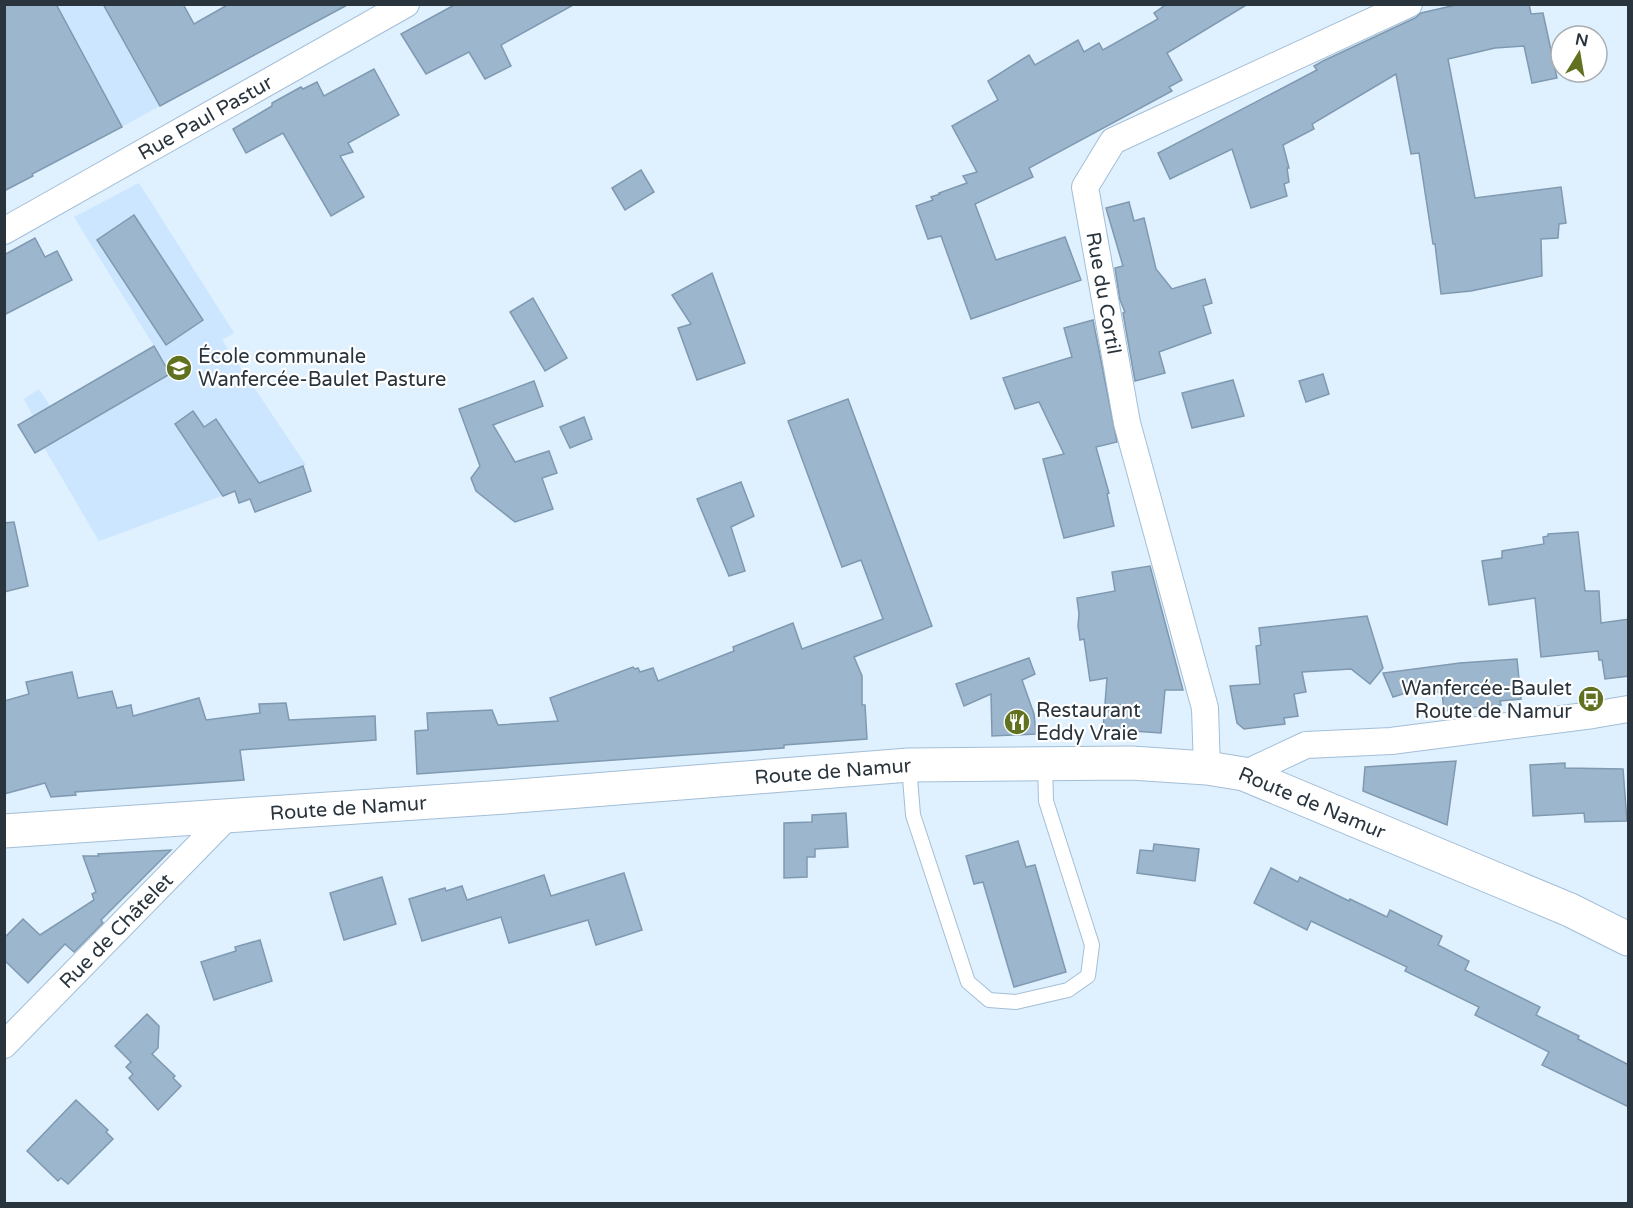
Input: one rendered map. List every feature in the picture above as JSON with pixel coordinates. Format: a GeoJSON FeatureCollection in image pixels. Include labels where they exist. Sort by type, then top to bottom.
{"type":"FeatureCollection","features":[{"type":"Feature","properties":{"kind":"main road","name":"Route de Namur"},"geometry":{"type":"LineString","coordinates":[[4,831],[504,797],[909,765],[1131,763],[1207,768],[1244,774],[1570,910],[1629,939]]}},
{"type":"Feature","properties":{"kind":"street","name":"Rue Paul Pastur"},"geometry":{"type":"LineString","coordinates":[[4,231],[406,4]]}},
{"type":"Feature","properties":{"kind":"street","name":"Rue du Cortil"},"geometry":{"type":"LineString","coordinates":[[1207,768],[1204,708],[1127,423],[1085,187],[1113,141],[1409,4]]}},
{"type":"Feature","properties":{"kind":"street"},"geometry":{"type":"LineString","coordinates":[[1244,774],[1306,745],[1391,741],[1629,709]]}},
{"type":"Feature","properties":{"kind":"street","name":"Rue de Châtelet"},"geometry":{"type":"LineString","coordinates":[[4,1045],[228,816]]}},
{"type":"Feature","properties":{"kind":"lane"},"geometry":{"type":"LineString","coordinates":[[909,765],[913,815],[968,982],[989,1000],[1016,1002],[1068,990],[1088,976],[1092,945],[1046,801],[1045,764]]}},
{"type":"Feature","properties":{"kind":"shaded area"},"geometry":{"type":"Polygon","coordinates":[[[4,5],[104,5],[160,106],[41,171],[5,104],[4,5]]]}},
{"type":"Feature","properties":{"kind":"shaded area","name":"École communale Wanfercée-Baulet Pasture"},"geometry":{"type":"Polygon","coordinates":[[[139,183],[234,333],[222,340],[306,465],[99,541],[28,420],[33,416],[24,399],[39,389],[50,406],[154,346],[74,217],[139,183]]]}},
{"type":"Feature","properties":{"kind":"building"},"geometry":{"type":"Polygon","coordinates":[[[4,4],[56,4],[122,127],[4,191],[4,4]]]}},
{"type":"Feature","properties":{"kind":"building"},"geometry":{"type":"Polygon","coordinates":[[[103,4],[183,4],[194,24],[229,4],[349,4],[160,106],[103,4]]]}},
{"type":"Feature","properties":{"kind":"building"},"geometry":{"type":"Polygon","coordinates":[[[456,4],[575,4],[501,45],[511,66],[485,79],[469,52],[426,74],[401,34],[456,4]]]}},
{"type":"Feature","properties":{"kind":"building"},"geometry":{"type":"Polygon","coordinates":[[[1167,4],[1248,4],[1167,53],[1182,80],[1169,87],[1172,91],[1029,168],[1033,177],[975,204],[996,260],[1065,237],[1081,280],[971,319],[941,236],[928,239],[916,206],[933,200],[931,197],[939,193],[967,183],[963,176],[977,172],[952,126],[998,100],[988,81],[1029,55],[1035,65],[1078,40],[1084,52],[1099,43],[1103,50],[1158,19],[1154,13],[1167,4]]]}},
{"type":"Feature","properties":{"kind":"building"},"geometry":{"type":"Polygon","coordinates":[[[1460,4],[1529,4],[1531,14],[1543,13],[1549,41],[1549,80],[1532,83],[1524,46],[1495,48],[1448,59],[1475,198],[1561,187],[1566,223],[1559,224],[1558,238],[1541,239],[1542,276],[1471,291],[1441,294],[1419,153],[1411,154],[1396,74],[1312,124],[1314,129],[1283,145],[1289,168],[1287,168],[1289,182],[1284,184],[1287,196],[1251,208],[1232,149],[1170,179],[1158,153],[1317,70],[1314,66],[1323,61],[1415,18],[1421,13],[1460,4]]]}},
{"type":"Feature","properties":{"kind":"building"},"geometry":{"type":"Polygon","coordinates":[[[374,69],[399,115],[348,143],[353,152],[340,156],[364,197],[331,216],[283,133],[246,153],[233,129],[301,87],[303,89],[317,82],[324,96],[374,69]]]}},
{"type":"Feature","properties":{"kind":"building"},"geometry":{"type":"Polygon","coordinates":[[[641,170],[654,192],[625,210],[612,188],[641,170]]]}},
{"type":"Feature","properties":{"kind":"building"},"geometry":{"type":"Polygon","coordinates":[[[1129,202],[1134,221],[1144,218],[1156,269],[1172,289],[1205,279],[1212,303],[1203,306],[1211,333],[1159,352],[1165,373],[1135,381],[1123,313],[1125,312],[1120,300],[1115,268],[1123,266],[1106,208],[1129,202]]]}},
{"type":"Feature","properties":{"kind":"building"},"geometry":{"type":"Polygon","coordinates":[[[134,215],[203,320],[166,345],[97,240],[134,215]]]}},
{"type":"Feature","properties":{"kind":"building"},"geometry":{"type":"Polygon","coordinates":[[[35,238],[45,257],[57,251],[72,280],[4,315],[4,255],[35,238]]]}},
{"type":"Feature","properties":{"kind":"building"},"geometry":{"type":"Polygon","coordinates":[[[712,273],[745,363],[697,380],[678,328],[691,324],[672,295],[712,273]]]}},
{"type":"Feature","properties":{"kind":"building"},"geometry":{"type":"Polygon","coordinates":[[[533,298],[567,358],[545,371],[510,312],[533,298]]]}},
{"type":"Feature","properties":{"kind":"building"},"geometry":{"type":"Polygon","coordinates":[[[1093,320],[1117,442],[1096,447],[1109,493],[1107,494],[1114,526],[1064,538],[1043,459],[1064,454],[1039,402],[1015,409],[1003,378],[1072,357],[1064,328],[1093,320]]]}},
{"type":"Feature","properties":{"kind":"building"},"geometry":{"type":"Polygon","coordinates":[[[154,346],[170,374],[35,453],[18,425],[154,346]]]}},
{"type":"Feature","properties":{"kind":"building"},"geometry":{"type":"Polygon","coordinates":[[[1323,374],[1329,394],[1306,402],[1299,381],[1323,374]]]}},
{"type":"Feature","properties":{"kind":"building"},"geometry":{"type":"Polygon","coordinates":[[[1233,380],[1244,416],[1192,428],[1182,393],[1233,380]]]}},
{"type":"Feature","properties":{"kind":"building"},"geometry":{"type":"Polygon","coordinates":[[[534,381],[543,406],[493,425],[515,462],[549,451],[557,473],[542,478],[553,509],[515,522],[476,491],[471,478],[480,466],[459,409],[534,381]]]}},
{"type":"Feature","properties":{"kind":"building"},"geometry":{"type":"Polygon","coordinates":[[[848,399],[932,626],[854,657],[862,676],[862,705],[865,705],[867,739],[784,745],[784,748],[417,774],[415,731],[428,730],[427,713],[492,710],[498,725],[558,721],[550,698],[633,667],[638,668],[640,672],[653,668],[658,681],[734,651],[733,647],[793,623],[802,649],[883,619],[861,560],[842,567],[788,421],[848,399]]]}},
{"type":"Feature","properties":{"kind":"building"},"geometry":{"type":"Polygon","coordinates":[[[193,411],[204,427],[216,419],[259,483],[303,466],[311,491],[255,512],[250,499],[239,503],[235,491],[223,496],[175,424],[193,411]]]}},
{"type":"Feature","properties":{"kind":"building"},"geometry":{"type":"Polygon","coordinates":[[[584,417],[592,439],[570,448],[560,427],[584,417]]]}},
{"type":"Feature","properties":{"kind":"building"},"geometry":{"type":"Polygon","coordinates":[[[741,482],[754,516],[731,527],[745,571],[729,576],[697,499],[741,482]]]}},
{"type":"Feature","properties":{"kind":"building"},"geometry":{"type":"Polygon","coordinates":[[[14,522],[28,586],[4,592],[4,523],[14,522]]]}},
{"type":"Feature","properties":{"kind":"building"},"geometry":{"type":"Polygon","coordinates":[[[1578,532],[1585,591],[1599,591],[1601,623],[1629,619],[1629,676],[1605,679],[1598,651],[1541,657],[1535,598],[1489,605],[1482,561],[1502,558],[1502,551],[1544,544],[1543,537],[1548,534],[1578,532]]]}},
{"type":"Feature","properties":{"kind":"building"},"geometry":{"type":"Polygon","coordinates":[[[1150,566],[1183,690],[1165,690],[1161,733],[1103,729],[1107,678],[1090,681],[1084,639],[1080,640],[1077,598],[1115,591],[1112,572],[1150,566]]]}},
{"type":"Feature","properties":{"kind":"building"},"geometry":{"type":"Polygon","coordinates":[[[1367,616],[1383,668],[1370,684],[1351,669],[1302,672],[1306,692],[1294,694],[1298,716],[1284,718],[1285,724],[1244,729],[1237,723],[1230,686],[1260,684],[1256,646],[1261,645],[1259,628],[1367,616]]]}},
{"type":"Feature","properties":{"kind":"building"},"geometry":{"type":"Polygon","coordinates":[[[1029,658],[1035,674],[1022,680],[1034,714],[1036,734],[992,736],[991,694],[964,706],[956,684],[1029,658]]]}},
{"type":"Feature","properties":{"kind":"building"},"geometry":{"type":"Polygon","coordinates":[[[1517,659],[1521,699],[1500,701],[1501,705],[1444,711],[1442,692],[1425,694],[1425,687],[1393,697],[1383,673],[1460,663],[1517,659]]]}},
{"type":"Feature","properties":{"kind":"building"},"geometry":{"type":"Polygon","coordinates":[[[72,672],[78,698],[112,691],[117,708],[131,705],[133,716],[199,698],[206,720],[260,713],[259,704],[286,703],[289,720],[375,716],[376,740],[240,750],[244,780],[75,792],[76,795],[51,797],[45,783],[4,794],[4,701],[29,694],[26,682],[72,672]]]}},
{"type":"Feature","properties":{"kind":"building"},"geometry":{"type":"Polygon","coordinates":[[[1456,761],[1447,825],[1363,791],[1365,767],[1456,761]]]}},
{"type":"Feature","properties":{"kind":"building"},"geometry":{"type":"Polygon","coordinates":[[[1565,763],[1565,768],[1623,769],[1627,821],[1585,822],[1584,813],[1533,816],[1530,765],[1565,763]]]}},
{"type":"Feature","properties":{"kind":"building"},"geometry":{"type":"Polygon","coordinates":[[[846,813],[848,847],[815,849],[815,857],[807,857],[807,877],[784,878],[784,823],[812,822],[812,815],[846,813]]]}},
{"type":"Feature","properties":{"kind":"building"},"geometry":{"type":"Polygon","coordinates":[[[1018,841],[1026,867],[1035,865],[1066,972],[1014,987],[983,882],[974,884],[966,856],[1018,841]]]}},
{"type":"Feature","properties":{"kind":"building"},"geometry":{"type":"Polygon","coordinates":[[[1154,844],[1199,849],[1195,881],[1137,873],[1140,850],[1153,851],[1154,844]]]}},
{"type":"Feature","properties":{"kind":"building"},"geometry":{"type":"Polygon","coordinates":[[[171,850],[101,920],[103,923],[74,952],[65,944],[28,983],[4,960],[4,938],[23,919],[40,935],[94,900],[92,894],[96,892],[83,856],[171,850]]]}},
{"type":"Feature","properties":{"kind":"building"},"geometry":{"type":"Polygon","coordinates":[[[1271,868],[1298,882],[1300,877],[1387,917],[1390,910],[1442,936],[1438,945],[1469,961],[1465,970],[1540,1007],[1536,1015],[1579,1036],[1578,1039],[1629,1065],[1629,1107],[1542,1065],[1549,1052],[1475,1015],[1479,1007],[1405,971],[1407,967],[1311,921],[1307,930],[1254,903],[1271,868]]]}},
{"type":"Feature","properties":{"kind":"building"},"geometry":{"type":"Polygon","coordinates":[[[624,873],[642,930],[596,945],[588,920],[509,943],[501,917],[422,941],[409,899],[445,888],[446,891],[462,886],[467,900],[544,875],[551,896],[624,873]]]}},
{"type":"Feature","properties":{"kind":"building"},"geometry":{"type":"Polygon","coordinates":[[[382,877],[396,924],[344,940],[330,893],[382,877]]]}},
{"type":"Feature","properties":{"kind":"building"},"geometry":{"type":"Polygon","coordinates":[[[260,940],[272,981],[214,1000],[201,962],[236,951],[235,947],[260,940]]]}},
{"type":"Feature","properties":{"kind":"building"},"geometry":{"type":"Polygon","coordinates":[[[147,1014],[159,1026],[158,1048],[152,1054],[175,1076],[173,1078],[181,1086],[158,1110],[129,1078],[133,1074],[126,1067],[131,1062],[115,1046],[147,1014]]]}},
{"type":"Feature","properties":{"kind":"building"},"geometry":{"type":"Polygon","coordinates":[[[76,1100],[108,1130],[106,1132],[113,1139],[68,1184],[61,1178],[58,1181],[27,1151],[76,1100]]]}},
{"type":"Feature","properties":{"kind":"place","name":"École communale Wanfercée-Baulet Pasture"},"geometry":{"type":"Point","coordinates":[179,368]}},
{"type":"Feature","properties":{"kind":"place","name":"Wanfercée-Baulet Route de Namur"},"geometry":{"type":"Point","coordinates":[1591,699]}},
{"type":"Feature","properties":{"kind":"place","name":"Restaurant Eddy Vraie"},"geometry":{"type":"Point","coordinates":[1017,722]}}]}
